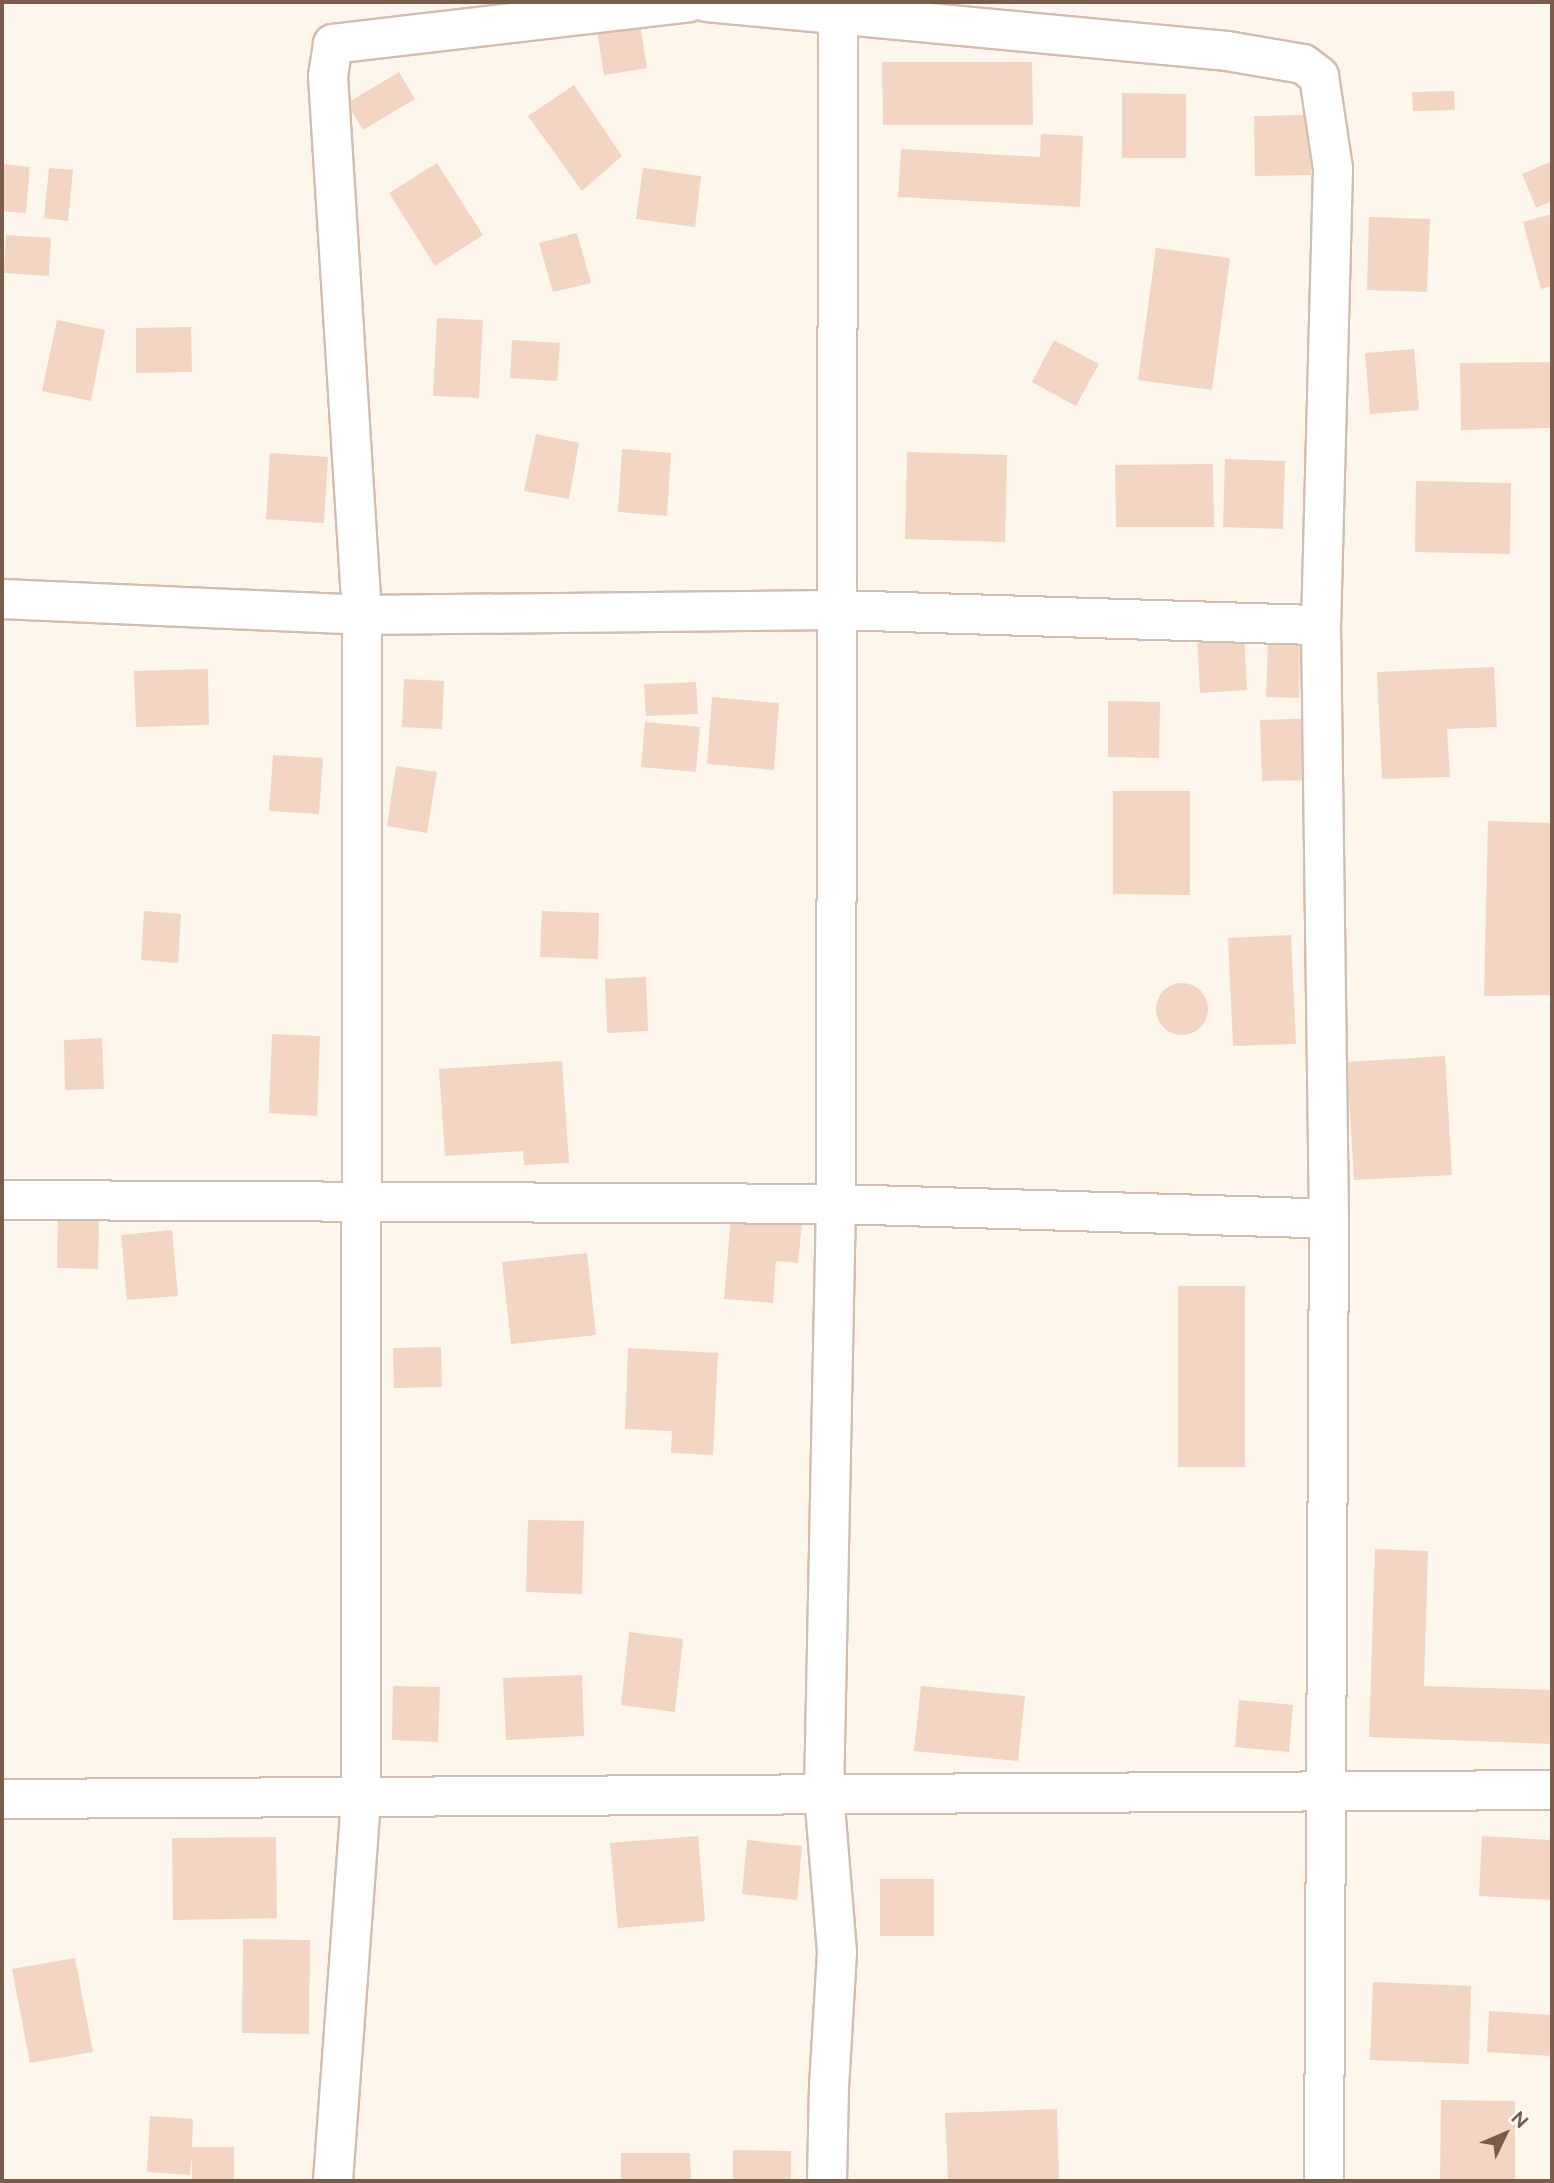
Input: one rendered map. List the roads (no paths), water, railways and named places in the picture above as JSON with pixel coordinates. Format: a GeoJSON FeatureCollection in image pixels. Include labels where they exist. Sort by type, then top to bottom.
{"type":"FeatureCollection","features":[{"type":"Feature","properties":{"kind":"street"},"geometry":{"type":"LineString","coordinates":[[333,2181],[361,1796],[359,1200],[362,615],[328,76],[333,44],[689,2]]}},
{"type":"Feature","properties":{"kind":"street"},"geometry":{"type":"LineString","coordinates":[[706,2],[838,8],[1227,51],[1303,64],[1319,76],[1333,169],[1321,625],[1329,1219],[1324,2181]]}},
{"type":"Feature","properties":{"kind":"street"},"geometry":{"type":"LineString","coordinates":[[827,2181],[829,2087],[837,1952],[824,1795],[836,1204],[838,8]]}},
{"type":"Feature","properties":{"kind":"street"},"geometry":{"type":"LineString","coordinates":[[2,599],[362,615],[837,610],[1321,625]]}},
{"type":"Feature","properties":{"kind":"street"},"geometry":{"type":"LineString","coordinates":[[2,1200],[836,1204],[1329,1219]]}},
{"type":"Feature","properties":{"kind":"street"},"geometry":{"type":"LineString","coordinates":[[2,1799],[1552,1790]]}}]}
